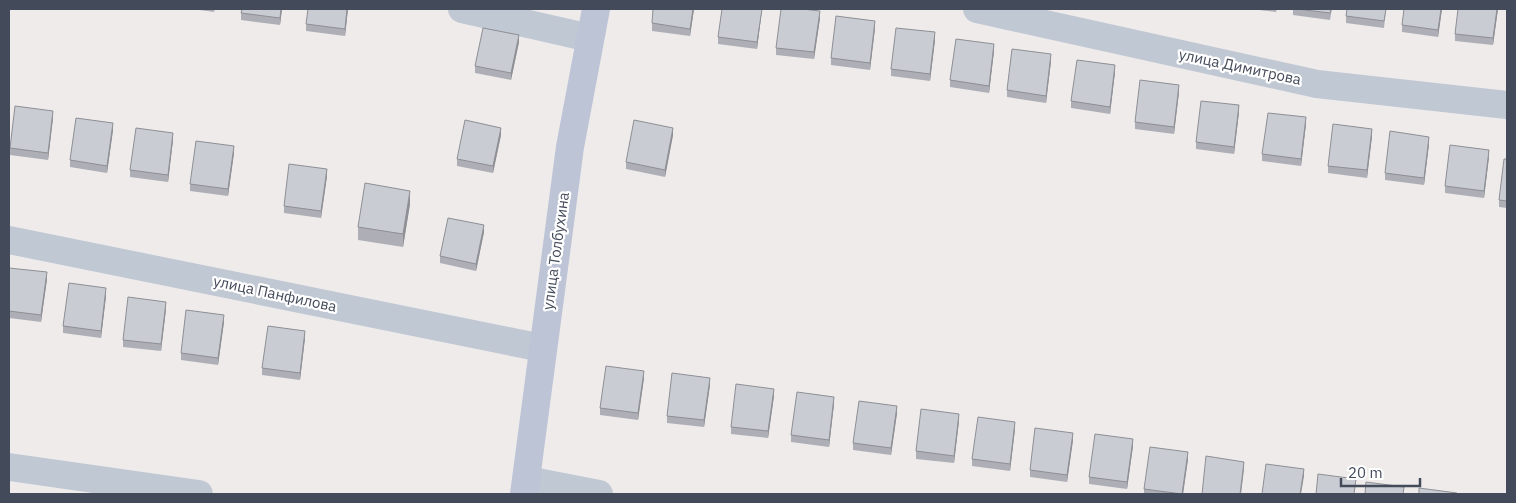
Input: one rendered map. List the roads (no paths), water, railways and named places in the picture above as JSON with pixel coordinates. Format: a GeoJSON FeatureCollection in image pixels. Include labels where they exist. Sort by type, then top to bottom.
{"type":"FeatureCollection","features":[{"type":"Feature","properties":{"kind":"street"},"geometry":{"type":"LineString","coordinates":[[462,9],[590,38]]}},
{"type":"Feature","properties":{"kind":"street","name":"улица Толбухина"},"geometry":{"type":"LineString","coordinates":[[525,487],[570,147],[596,9]]}},
{"type":"Feature","properties":{"kind":"street","name":"улица Димитрова"},"geometry":{"type":"LineString","coordinates":[[977,9],[1317,84],[1507,104]]}},
{"type":"Feature","properties":{"kind":"street","name":"улица Панфилова"},"geometry":{"type":"LineString","coordinates":[[9,240],[542,348]]}},
{"type":"Feature","properties":{"kind":"street"},"geometry":{"type":"LineString","coordinates":[[9,467],[199,494]]}},
{"type":"Feature","properties":{"kind":"street"},"geometry":{"type":"LineString","coordinates":[[525,487],[599,494]]}}]}
